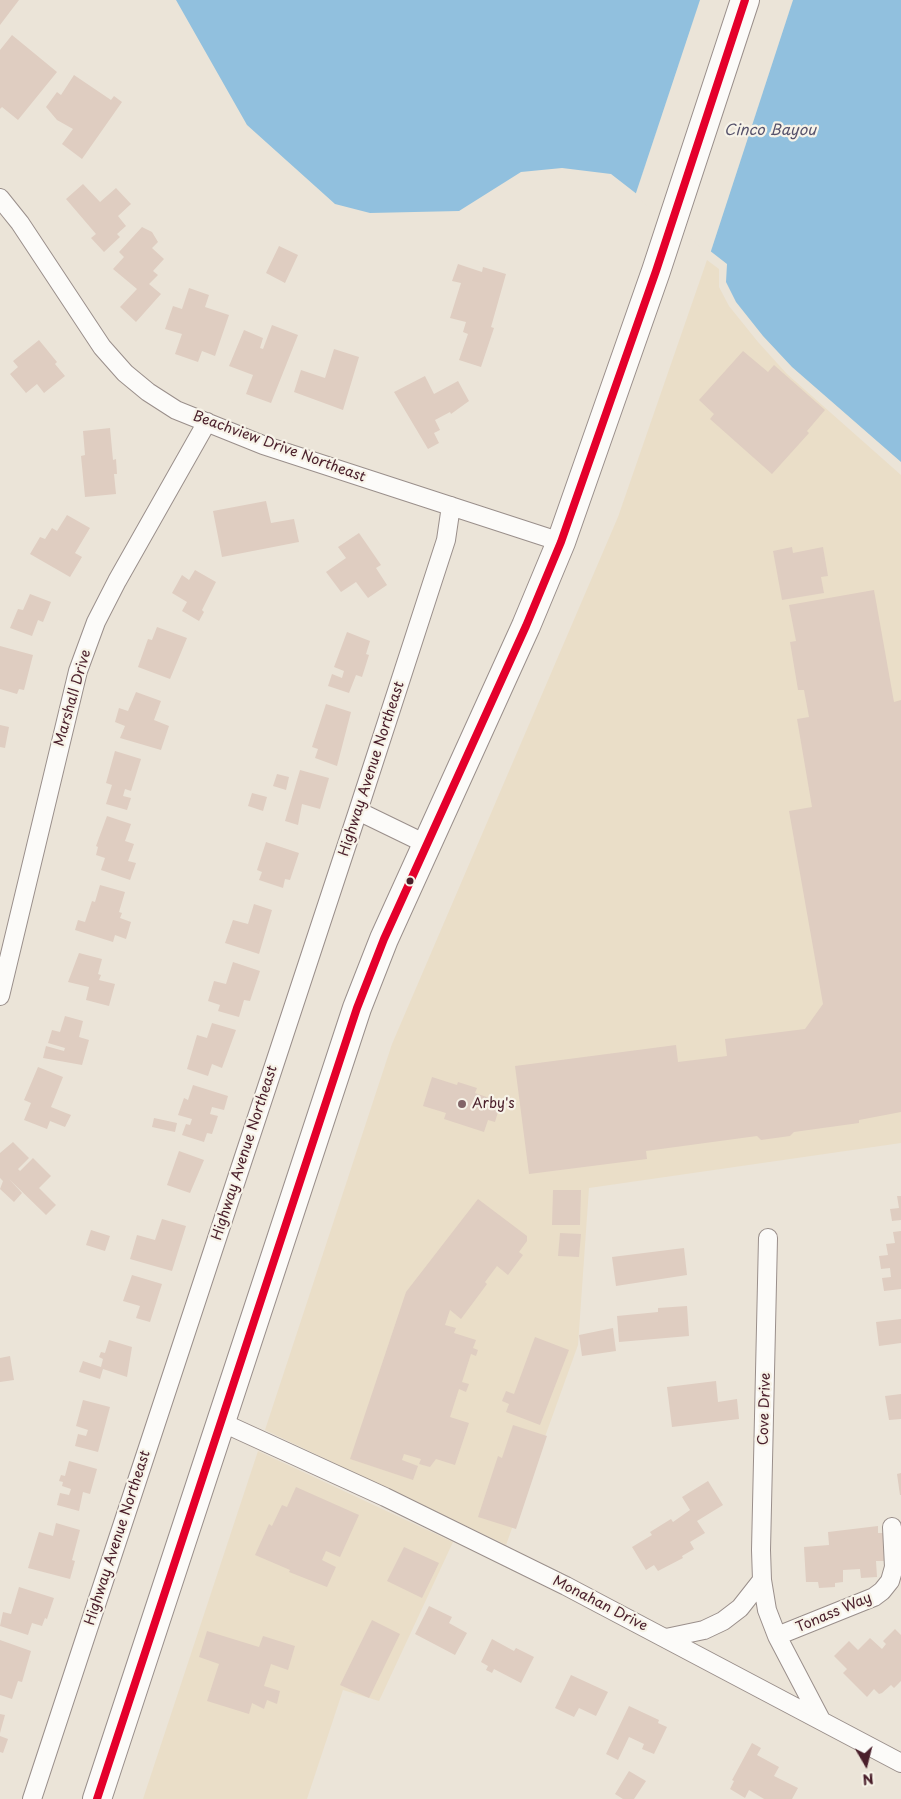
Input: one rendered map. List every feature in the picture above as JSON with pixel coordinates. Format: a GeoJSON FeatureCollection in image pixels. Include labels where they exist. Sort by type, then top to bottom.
{"type":"FeatureCollection","features":[{"type":"Feature","properties":{"kind":"highway"},"geometry":{"type":"LineString","coordinates":[[97,1799],[357,1008],[384,939],[526,626],[561,542],[656,271],[745,0]]}},
{"type":"Feature","properties":{"kind":"street","name":"Beachview Drive Northeast"},"geometry":{"type":"LineString","coordinates":[[0,198],[20,224],[89,328],[125,373],[148,392],[176,410],[263,444],[561,542]]}},
{"type":"Feature","properties":{"kind":"street","name":"Marshall Drive"},"geometry":{"type":"LineString","coordinates":[[0,996],[78,671],[96,622],[207,422]]}},
{"type":"Feature","properties":{"kind":"street","name":"Highway Avenue Northeast"},"geometry":{"type":"LineString","coordinates":[[32,1799],[446,540],[451,506]]}},
{"type":"Feature","properties":{"kind":"street"},"geometry":{"type":"LineString","coordinates":[[358,811],[426,844]]}},
{"type":"Feature","properties":{"kind":"street","name":"Cove Drive"},"geometry":{"type":"LineString","coordinates":[[768,1238],[761,1550],[762,1580],[767,1610],[777,1636],[821,1720]]}},
{"type":"Feature","properties":{"kind":"street","name":"Monahan Drive"},"geometry":{"type":"LineString","coordinates":[[221,1422],[445,1527],[666,1638],[901,1763]]}},
{"type":"Feature","properties":{"kind":"street","name":"Tonass Way"},"geometry":{"type":"LineString","coordinates":[[777,1636],[874,1597],[882,1591],[890,1580],[894,1567],[892,1526]]}},
{"type":"Feature","properties":{"kind":"street"},"geometry":{"type":"LineString","coordinates":[[666,1638],[704,1630],[723,1621],[740,1608],[762,1580]]}},
{"type":"Feature","properties":{"kind":"shaded area"},"geometry":{"type":"Polygon","coordinates":[[[707,260],[719,269],[719,287],[729,306],[758,342],[787,374],[901,475],[901,1143],[589,1188],[578,1345],[506,1545],[265,1430],[392,1044],[618,517],[707,260]]]}},
{"type":"Feature","properties":{"kind":"shaded area"},"geometry":{"type":"Polygon","coordinates":[[[258,1451],[453,1542],[379,1701],[343,1690],[307,1799],[143,1799],[258,1451]]]}},
{"type":"Feature","properties":{"kind":"water","name":"Cinco Bayou"},"geometry":{"type":"Polygon","coordinates":[[[176,0],[901,0],[901,462],[792,367],[763,336],[736,302],[726,282],[727,264],[611,174],[562,168],[521,172],[459,211],[370,213],[335,204],[247,125],[176,0]]]}},
{"type":"Feature","properties":{"kind":"pier"},"geometry":{"type":"Polygon","coordinates":[[[700,0],[793,0],[710,254],[635,196],[700,0]]]}},
{"type":"Feature","properties":{"kind":"building"},"geometry":{"type":"Polygon","coordinates":[[[0,0],[19,0],[0,25],[0,0]]]}},
{"type":"Feature","properties":{"kind":"building"},"geometry":{"type":"Polygon","coordinates":[[[12,35],[57,72],[18,120],[2,107],[0,109],[0,50],[12,35]]]}},
{"type":"Feature","properties":{"kind":"building"},"geometry":{"type":"Polygon","coordinates":[[[74,75],[111,100],[114,96],[122,102],[82,159],[62,144],[73,129],[57,120],[46,107],[57,92],[61,95],[74,75]]]}},
{"type":"Feature","properties":{"kind":"building"},"geometry":{"type":"Polygon","coordinates":[[[83,184],[100,202],[116,188],[131,204],[118,216],[126,226],[117,234],[120,237],[104,252],[91,238],[96,234],[66,199],[83,184]]]}},
{"type":"Feature","properties":{"kind":"building"},"geometry":{"type":"Polygon","coordinates":[[[142,227],[152,232],[158,242],[152,248],[164,259],[153,271],[158,275],[149,284],[161,294],[136,322],[120,307],[137,289],[113,269],[124,257],[119,252],[142,227]]]}},
{"type":"Feature","properties":{"kind":"building"},"geometry":{"type":"Polygon","coordinates":[[[279,246],[298,255],[285,283],[266,273],[279,246]]]}},
{"type":"Feature","properties":{"kind":"building"},"geometry":{"type":"Polygon","coordinates":[[[458,264],[482,272],[483,267],[506,274],[491,327],[494,328],[481,367],[459,360],[468,334],[463,332],[466,322],[450,318],[461,283],[452,281],[458,264]]]}},
{"type":"Feature","properties":{"kind":"building"},"geometry":{"type":"Polygon","coordinates":[[[189,288],[209,295],[205,307],[229,315],[215,356],[202,351],[198,362],[175,354],[182,334],[165,329],[173,306],[182,309],[189,288]]]}},
{"type":"Feature","properties":{"kind":"building"},"geometry":{"type":"Polygon","coordinates":[[[272,325],[298,335],[271,403],[246,394],[253,375],[229,366],[244,330],[263,338],[260,348],[263,349],[272,325]]]}},
{"type":"Feature","properties":{"kind":"building"},"geometry":{"type":"Polygon","coordinates":[[[39,340],[57,362],[55,364],[65,376],[44,393],[37,384],[26,393],[10,374],[18,367],[13,361],[39,340]]]}},
{"type":"Feature","properties":{"kind":"building"},"geometry":{"type":"Polygon","coordinates":[[[334,349],[359,357],[343,410],[294,392],[301,370],[325,378],[334,349]]]}},
{"type":"Feature","properties":{"kind":"building"},"geometry":{"type":"Polygon","coordinates":[[[743,351],[768,372],[774,365],[825,410],[807,431],[809,433],[772,474],[710,419],[714,414],[699,400],[743,351]]]}},
{"type":"Feature","properties":{"kind":"building"},"geometry":{"type":"Polygon","coordinates":[[[425,376],[434,394],[458,381],[469,401],[451,414],[450,412],[435,420],[440,430],[434,433],[439,443],[428,449],[394,392],[425,376]]]}},
{"type":"Feature","properties":{"kind":"building"},"geometry":{"type":"Polygon","coordinates":[[[110,428],[113,460],[116,459],[117,474],[114,474],[116,494],[85,497],[81,456],[85,455],[83,431],[110,428]]]}},
{"type":"Feature","properties":{"kind":"building"},"geometry":{"type":"Polygon","coordinates":[[[266,501],[271,523],[294,519],[299,542],[222,557],[213,511],[266,501]]]}},
{"type":"Feature","properties":{"kind":"building"},"geometry":{"type":"Polygon","coordinates":[[[67,515],[90,528],[75,553],[82,557],[70,577],[30,554],[40,537],[45,539],[52,528],[57,531],[67,515]]]}},
{"type":"Feature","properties":{"kind":"building"},"geometry":{"type":"Polygon","coordinates":[[[359,533],[381,565],[376,568],[387,585],[368,598],[356,582],[341,592],[326,572],[346,558],[338,547],[359,533]]]}},
{"type":"Feature","properties":{"kind":"building"},"geometry":{"type":"Polygon","coordinates":[[[792,547],[793,553],[823,547],[828,576],[821,577],[824,593],[782,600],[773,551],[792,547]]]}},
{"type":"Feature","properties":{"kind":"building"},"geometry":{"type":"Polygon","coordinates":[[[195,570],[216,582],[202,610],[204,612],[199,621],[182,611],[187,602],[172,593],[182,575],[189,580],[195,570]]]}},
{"type":"Feature","properties":{"kind":"building"},"geometry":{"type":"Polygon","coordinates":[[[874,590],[894,702],[901,700],[901,1112],[859,1120],[859,1123],[794,1132],[790,1136],[761,1140],[757,1136],[646,1151],[647,1159],[529,1174],[515,1066],[676,1045],[678,1062],[727,1056],[725,1039],[805,1029],[823,1004],[789,811],[812,807],[797,719],[809,717],[804,690],[798,690],[790,642],[796,641],[789,605],[874,590]]]}},
{"type":"Feature","properties":{"kind":"building"},"geometry":{"type":"Polygon","coordinates":[[[30,594],[51,602],[43,622],[38,620],[32,636],[10,628],[18,609],[23,610],[30,594]]]}},
{"type":"Feature","properties":{"kind":"building"},"geometry":{"type":"Polygon","coordinates":[[[157,627],[187,638],[170,679],[138,667],[148,639],[152,640],[157,627]]]}},
{"type":"Feature","properties":{"kind":"building"},"geometry":{"type":"Polygon","coordinates":[[[347,632],[370,641],[366,654],[369,655],[362,677],[356,675],[349,693],[328,686],[332,674],[342,678],[344,671],[334,667],[347,632]]]}},
{"type":"Feature","properties":{"kind":"building"},"geometry":{"type":"Polygon","coordinates":[[[0,646],[33,655],[24,690],[19,689],[17,694],[0,689],[0,646]]]}},
{"type":"Feature","properties":{"kind":"building"},"geometry":{"type":"Polygon","coordinates":[[[136,692],[161,701],[154,720],[169,726],[161,750],[120,738],[125,726],[115,722],[119,708],[128,711],[136,692]]]}},
{"type":"Feature","properties":{"kind":"building"},"geometry":{"type":"Polygon","coordinates":[[[326,704],[351,712],[337,766],[315,758],[318,749],[312,747],[326,704]]]}},
{"type":"Feature","properties":{"kind":"building"},"geometry":{"type":"Polygon","coordinates":[[[0,725],[9,727],[5,748],[0,747],[0,725]]]}},
{"type":"Feature","properties":{"kind":"building"},"geometry":{"type":"Polygon","coordinates":[[[115,751],[141,759],[131,791],[125,789],[123,796],[131,798],[127,810],[106,804],[112,785],[106,783],[115,751]]]}},
{"type":"Feature","properties":{"kind":"building"},"geometry":{"type":"Polygon","coordinates":[[[300,770],[329,778],[320,809],[302,804],[298,825],[285,821],[300,770]]]}},
{"type":"Feature","properties":{"kind":"building"},"geometry":{"type":"Polygon","coordinates":[[[277,774],[289,777],[286,790],[273,786],[277,774]]]}},
{"type":"Feature","properties":{"kind":"building"},"geometry":{"type":"Polygon","coordinates":[[[252,793],[267,797],[263,811],[248,806],[252,793]]]}},
{"type":"Feature","properties":{"kind":"building"},"geometry":{"type":"Polygon","coordinates":[[[107,816],[131,824],[125,841],[134,844],[128,861],[136,863],[130,880],[101,870],[105,858],[96,855],[98,847],[96,846],[107,816]]]}},
{"type":"Feature","properties":{"kind":"building"},"geometry":{"type":"Polygon","coordinates":[[[266,842],[299,853],[290,880],[285,879],[283,888],[259,880],[262,872],[257,870],[266,842]]]}},
{"type":"Feature","properties":{"kind":"building"},"geometry":{"type":"Polygon","coordinates":[[[100,885],[125,892],[119,912],[122,913],[120,918],[131,922],[126,939],[115,935],[113,942],[75,930],[78,920],[85,922],[92,901],[95,902],[100,885]]]}},
{"type":"Feature","properties":{"kind":"building"},"geometry":{"type":"Polygon","coordinates":[[[254,904],[272,910],[259,954],[225,943],[233,920],[248,924],[254,904]]]}},
{"type":"Feature","properties":{"kind":"building"},"geometry":{"type":"Polygon","coordinates":[[[79,953],[102,959],[98,974],[101,975],[99,980],[115,984],[109,1006],[86,1000],[89,987],[68,982],[79,953]]]}},
{"type":"Feature","properties":{"kind":"building"},"geometry":{"type":"Polygon","coordinates":[[[233,962],[260,971],[250,1001],[244,1000],[239,1017],[218,1011],[220,1005],[208,1001],[214,981],[226,984],[233,962]]]}},
{"type":"Feature","properties":{"kind":"building"},"geometry":{"type":"Polygon","coordinates":[[[65,1016],[83,1021],[79,1037],[89,1040],[82,1065],[43,1058],[46,1046],[64,1051],[65,1048],[48,1043],[52,1030],[60,1032],[65,1016]]]}},
{"type":"Feature","properties":{"kind":"building"},"geometry":{"type":"Polygon","coordinates":[[[212,1023],[236,1030],[222,1068],[212,1064],[208,1076],[187,1069],[197,1035],[207,1038],[212,1023]]]}},
{"type":"Feature","properties":{"kind":"building"},"geometry":{"type":"Polygon","coordinates":[[[38,1067],[63,1077],[51,1107],[71,1115],[65,1127],[50,1121],[47,1129],[24,1120],[31,1103],[24,1100],[38,1067]]]}},
{"type":"Feature","properties":{"kind":"building","name":"Arby's"},"geometry":{"type":"Polygon","coordinates":[[[432,1077],[457,1085],[458,1082],[477,1088],[475,1093],[501,1102],[495,1122],[488,1120],[484,1132],[444,1119],[446,1113],[423,1106],[432,1077]]]}},
{"type":"Feature","properties":{"kind":"building"},"geometry":{"type":"Polygon","coordinates":[[[193,1085],[228,1096],[224,1110],[212,1107],[210,1114],[218,1116],[212,1134],[207,1133],[204,1142],[182,1135],[186,1124],[190,1125],[192,1119],[178,1115],[184,1098],[188,1100],[193,1085]]]}},
{"type":"Feature","properties":{"kind":"building"},"geometry":{"type":"Polygon","coordinates":[[[154,1118],[177,1123],[175,1132],[152,1127],[154,1118]]]}},
{"type":"Feature","properties":{"kind":"building"},"geometry":{"type":"Polygon","coordinates":[[[13,1142],[29,1158],[18,1169],[20,1171],[33,1158],[51,1176],[39,1188],[56,1205],[46,1215],[9,1179],[22,1193],[14,1202],[0,1189],[3,1181],[0,1178],[0,1153],[13,1142]]]}},
{"type":"Feature","properties":{"kind":"building"},"geometry":{"type":"Polygon","coordinates":[[[179,1151],[204,1160],[190,1193],[167,1185],[179,1151]]]}},
{"type":"Feature","properties":{"kind":"building"},"geometry":{"type":"Polygon","coordinates":[[[553,1190],[581,1190],[580,1225],[552,1225],[553,1190]]]}},
{"type":"Feature","properties":{"kind":"building"},"geometry":{"type":"Polygon","coordinates":[[[897,1196],[901,1196],[901,1220],[892,1221],[890,1209],[899,1208],[897,1196]]]}},
{"type":"Feature","properties":{"kind":"building"},"geometry":{"type":"Polygon","coordinates":[[[478,1199],[527,1236],[527,1241],[519,1252],[523,1255],[508,1275],[497,1266],[485,1282],[487,1284],[461,1319],[450,1310],[445,1325],[456,1328],[454,1333],[476,1340],[473,1348],[478,1350],[476,1356],[471,1354],[462,1382],[469,1384],[466,1392],[459,1389],[450,1417],[469,1423],[455,1465],[436,1459],[430,1467],[419,1464],[421,1459],[404,1454],[402,1460],[418,1466],[413,1480],[350,1459],[406,1292],[478,1199]]]}},
{"type":"Feature","properties":{"kind":"building"},"geometry":{"type":"Polygon","coordinates":[[[162,1219],[186,1226],[172,1271],[130,1259],[137,1235],[155,1240],[162,1219]]]}},
{"type":"Feature","properties":{"kind":"building"},"geometry":{"type":"Polygon","coordinates":[[[91,1230],[110,1236],[105,1251],[86,1245],[91,1230]]]}},
{"type":"Feature","properties":{"kind":"building"},"geometry":{"type":"Polygon","coordinates":[[[901,1231],[901,1289],[884,1291],[882,1278],[891,1277],[890,1268],[881,1269],[879,1256],[888,1255],[886,1244],[895,1243],[893,1232],[901,1231]]]}},
{"type":"Feature","properties":{"kind":"building"},"geometry":{"type":"Polygon","coordinates":[[[560,1233],[581,1234],[579,1257],[558,1256],[560,1233]]]}},
{"type":"Feature","properties":{"kind":"building"},"geometry":{"type":"Polygon","coordinates":[[[684,1248],[687,1275],[616,1286],[612,1257],[684,1248]]]}},
{"type":"Feature","properties":{"kind":"building"},"geometry":{"type":"Polygon","coordinates":[[[132,1275],[162,1284],[150,1322],[136,1318],[140,1306],[123,1301],[132,1275]]]}},
{"type":"Feature","properties":{"kind":"building"},"geometry":{"type":"Polygon","coordinates":[[[687,1306],[689,1336],[619,1342],[617,1316],[658,1312],[658,1308],[687,1306]]]}},
{"type":"Feature","properties":{"kind":"building"},"geometry":{"type":"Polygon","coordinates":[[[901,1319],[901,1343],[879,1346],[876,1322],[901,1319]]]}},
{"type":"Feature","properties":{"kind":"building"},"geometry":{"type":"Polygon","coordinates":[[[613,1328],[616,1351],[582,1356],[579,1335],[613,1328]]]}},
{"type":"Feature","properties":{"kind":"building"},"geometry":{"type":"Polygon","coordinates":[[[535,1337],[569,1350],[540,1425],[506,1412],[509,1404],[502,1401],[506,1391],[514,1394],[535,1337]]]}},
{"type":"Feature","properties":{"kind":"building"},"geometry":{"type":"Polygon","coordinates":[[[109,1340],[132,1347],[127,1377],[103,1369],[100,1379],[79,1372],[83,1361],[101,1367],[103,1359],[99,1357],[101,1352],[105,1353],[109,1340]]]}},
{"type":"Feature","properties":{"kind":"building"},"geometry":{"type":"Polygon","coordinates":[[[10,1356],[14,1380],[0,1382],[0,1358],[10,1356]]]}},
{"type":"Feature","properties":{"kind":"building"},"geometry":{"type":"Polygon","coordinates":[[[716,1381],[718,1402],[737,1399],[739,1419],[672,1427],[667,1387],[716,1381]]]}},
{"type":"Feature","properties":{"kind":"building"},"geometry":{"type":"Polygon","coordinates":[[[901,1394],[901,1419],[889,1420],[885,1396],[901,1394]]]}},
{"type":"Feature","properties":{"kind":"building"},"geometry":{"type":"Polygon","coordinates":[[[83,1400],[110,1407],[98,1452],[75,1446],[78,1434],[86,1436],[88,1430],[76,1426],[83,1400]]]}},
{"type":"Feature","properties":{"kind":"building"},"geometry":{"type":"Polygon","coordinates":[[[513,1425],[547,1436],[516,1529],[478,1517],[498,1456],[502,1458],[513,1425]]]}},
{"type":"Feature","properties":{"kind":"building"},"geometry":{"type":"Polygon","coordinates":[[[69,1461],[97,1469],[90,1494],[83,1492],[79,1511],[57,1505],[60,1493],[69,1495],[71,1489],[62,1486],[63,1482],[59,1481],[61,1475],[65,1476],[69,1461]]]}},
{"type":"Feature","properties":{"kind":"building"},"geometry":{"type":"Polygon","coordinates":[[[901,1473],[901,1495],[900,1495],[897,1474],[901,1473]]]}},
{"type":"Feature","properties":{"kind":"building"},"geometry":{"type":"Polygon","coordinates":[[[708,1481],[723,1505],[697,1521],[705,1533],[690,1542],[694,1549],[682,1556],[683,1558],[658,1571],[654,1565],[646,1570],[632,1547],[652,1535],[650,1532],[671,1519],[673,1522],[690,1510],[682,1497],[708,1481]]]}},
{"type":"Feature","properties":{"kind":"building"},"geometry":{"type":"Polygon","coordinates":[[[296,1487],[359,1515],[340,1557],[326,1551],[322,1560],[336,1567],[327,1587],[289,1572],[290,1570],[255,1555],[269,1524],[272,1526],[282,1505],[287,1507],[296,1487]]]}},
{"type":"Feature","properties":{"kind":"building"},"geometry":{"type":"Polygon","coordinates":[[[56,1523],[80,1530],[72,1560],[75,1561],[70,1579],[28,1568],[39,1532],[53,1536],[56,1523]]]}},
{"type":"Feature","properties":{"kind":"building"},"geometry":{"type":"Polygon","coordinates":[[[878,1526],[878,1533],[883,1533],[884,1561],[876,1561],[877,1577],[861,1578],[860,1569],[843,1570],[843,1582],[835,1583],[835,1587],[819,1588],[818,1582],[806,1582],[804,1547],[829,1545],[828,1532],[878,1526]]]}},
{"type":"Feature","properties":{"kind":"building"},"geometry":{"type":"Polygon","coordinates":[[[404,1547],[439,1563],[422,1598],[387,1581],[404,1547]]]}},
{"type":"Feature","properties":{"kind":"building"},"geometry":{"type":"Polygon","coordinates":[[[19,1587],[54,1598],[47,1619],[45,1618],[42,1626],[32,1623],[28,1635],[0,1626],[3,1612],[11,1614],[19,1587]]]}},
{"type":"Feature","properties":{"kind":"building"},"geometry":{"type":"Polygon","coordinates":[[[429,1606],[452,1617],[449,1623],[467,1633],[455,1655],[415,1634],[429,1606]]]}},
{"type":"Feature","properties":{"kind":"building"},"geometry":{"type":"Polygon","coordinates":[[[372,1620],[400,1634],[369,1698],[340,1685],[372,1620]]]}},
{"type":"Feature","properties":{"kind":"building"},"geometry":{"type":"Polygon","coordinates":[[[895,1629],[901,1635],[901,1681],[894,1688],[891,1685],[879,1694],[874,1689],[867,1697],[843,1673],[847,1669],[834,1656],[849,1641],[858,1650],[870,1638],[882,1649],[886,1644],[883,1641],[895,1629]]]}},
{"type":"Feature","properties":{"kind":"building"},"geometry":{"type":"Polygon","coordinates":[[[207,1631],[259,1647],[263,1636],[295,1646],[288,1670],[271,1664],[264,1686],[280,1691],[277,1704],[267,1700],[264,1709],[252,1703],[249,1714],[207,1701],[219,1664],[199,1657],[207,1631]]]}},
{"type":"Feature","properties":{"kind":"building"},"geometry":{"type":"Polygon","coordinates":[[[492,1639],[514,1651],[516,1648],[534,1657],[521,1683],[494,1669],[492,1673],[486,1670],[488,1666],[481,1662],[492,1639]]]}},
{"type":"Feature","properties":{"kind":"building"},"geometry":{"type":"Polygon","coordinates":[[[0,1640],[31,1651],[22,1682],[18,1681],[12,1699],[0,1695],[0,1640]]]}},
{"type":"Feature","properties":{"kind":"building"},"geometry":{"type":"Polygon","coordinates":[[[571,1675],[608,1692],[596,1716],[579,1708],[574,1717],[555,1708],[571,1675]]]}},
{"type":"Feature","properties":{"kind":"building"},"geometry":{"type":"Polygon","coordinates":[[[629,1706],[659,1720],[658,1723],[667,1727],[654,1754],[642,1749],[644,1744],[629,1737],[618,1760],[606,1754],[629,1706]]]}},
{"type":"Feature","properties":{"kind":"building"},"geometry":{"type":"Polygon","coordinates":[[[0,1714],[5,1715],[0,1733],[0,1714]]]}},
{"type":"Feature","properties":{"kind":"building"},"geometry":{"type":"Polygon","coordinates":[[[0,1736],[8,1739],[3,1753],[0,1752],[0,1736]]]}},
{"type":"Feature","properties":{"kind":"building"},"geometry":{"type":"Polygon","coordinates":[[[752,1743],[761,1748],[757,1755],[779,1767],[774,1776],[798,1788],[792,1799],[764,1799],[749,1790],[745,1798],[730,1789],[734,1781],[732,1780],[752,1743]]]}},
{"type":"Feature","properties":{"kind":"building"},"geometry":{"type":"Polygon","coordinates":[[[629,1771],[646,1781],[634,1799],[623,1799],[615,1794],[629,1771]]]}},
{"type":"Feature","properties":{"kind":"transit line"},"geometry":{"type":"LineString","coordinates":[[97,1799],[357,1008],[384,939],[526,626],[561,542],[656,271],[745,0]]}},
{"type":"Feature","properties":{"kind":"place","name":"Arby's"},"geometry":{"type":"Point","coordinates":[462,1104]}}]}
